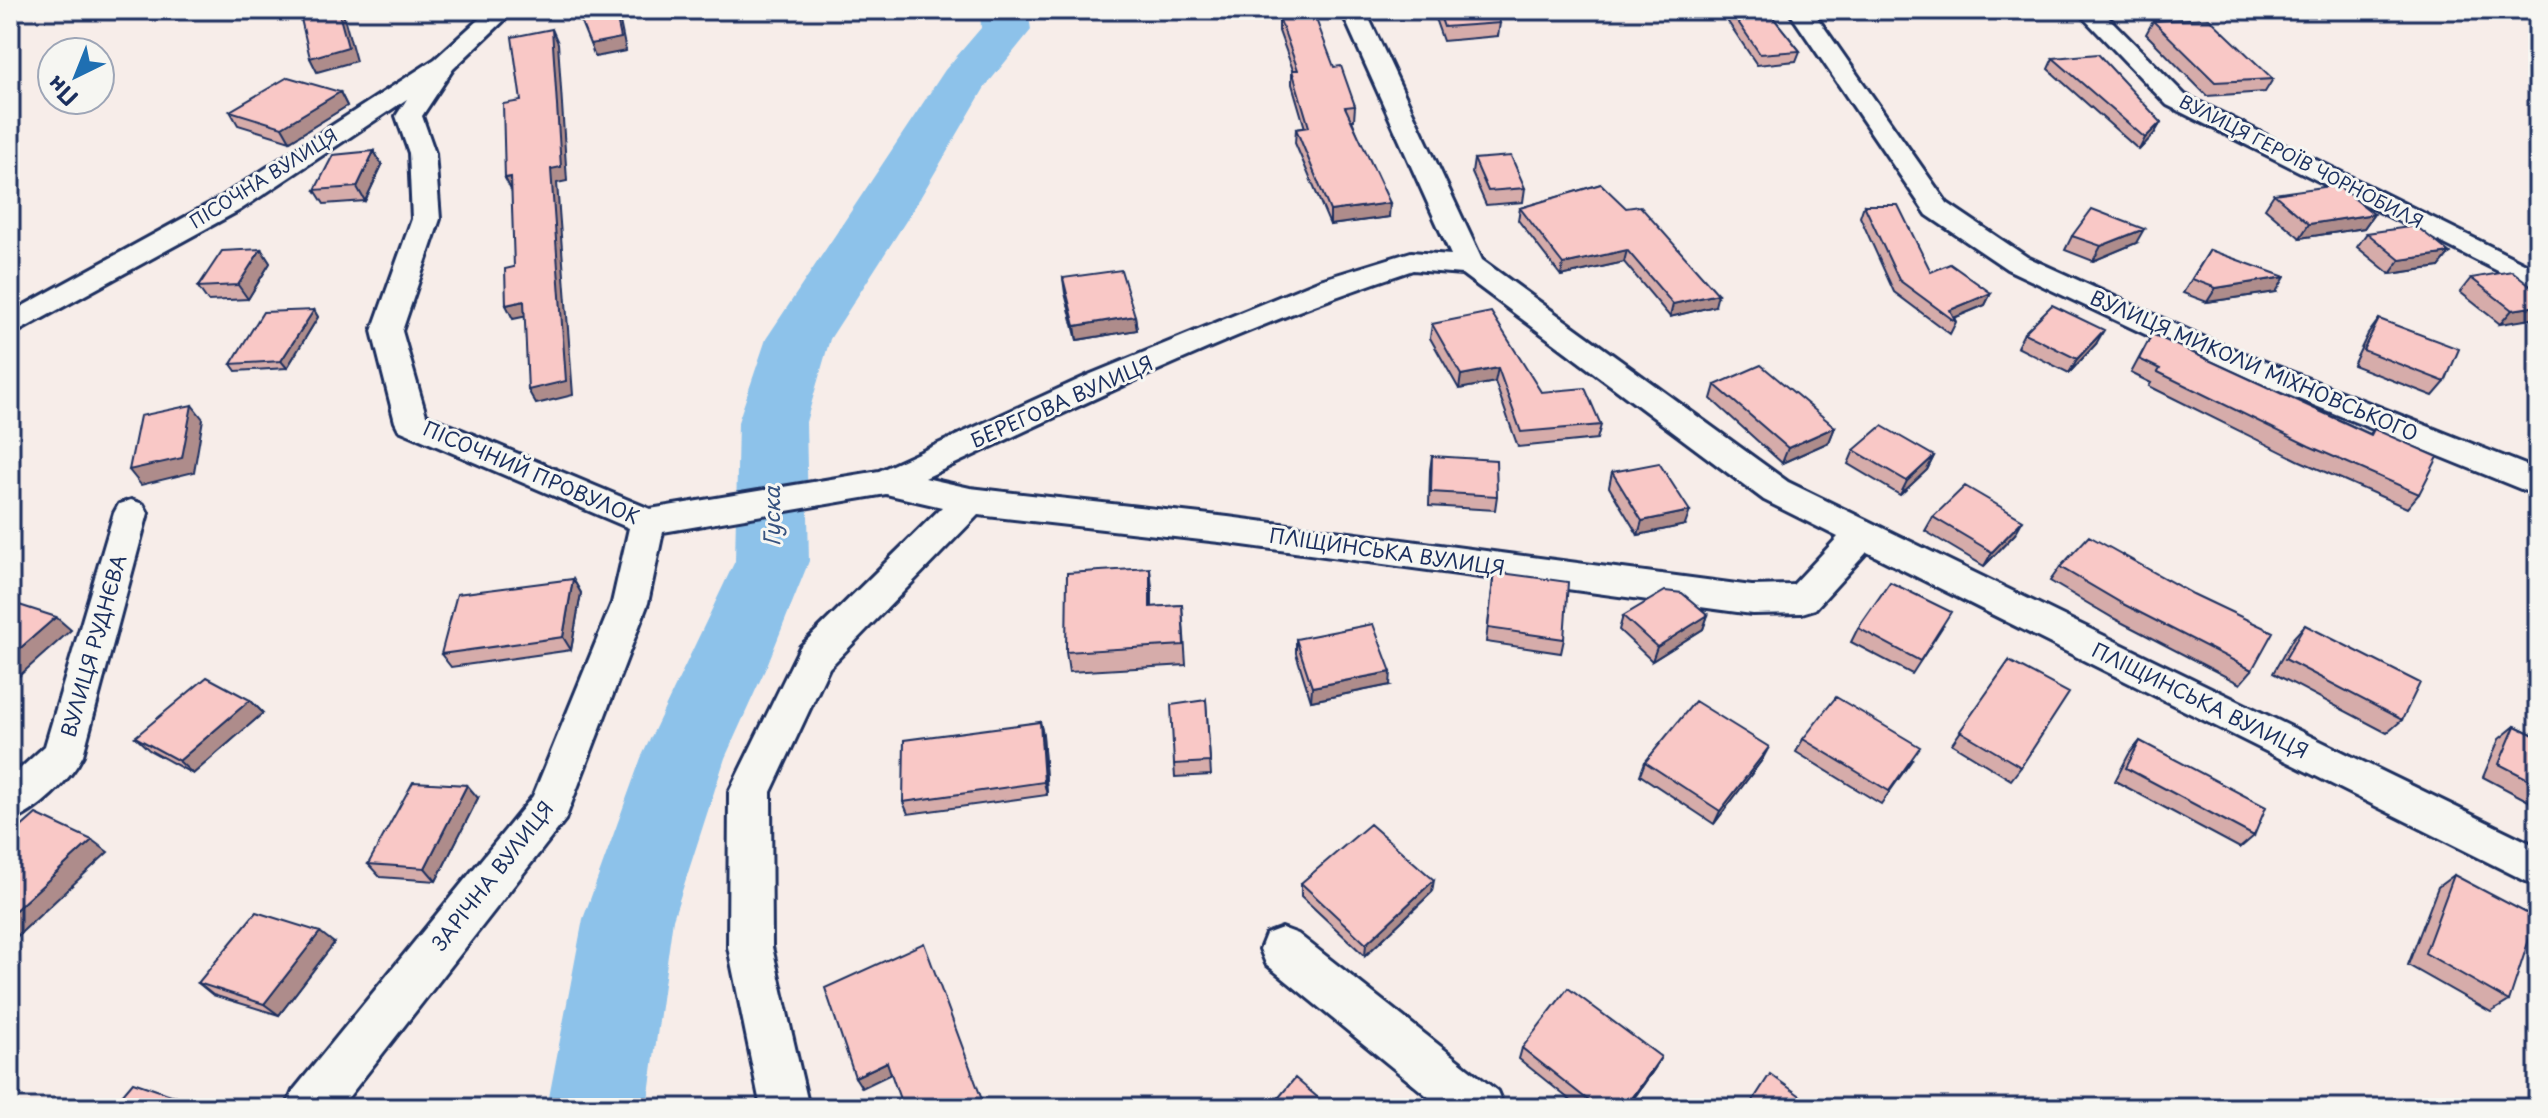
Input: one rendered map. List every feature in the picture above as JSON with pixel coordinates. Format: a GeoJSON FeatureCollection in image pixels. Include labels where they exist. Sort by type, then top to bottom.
{"type":"FeatureCollection","features":[{"type":"Feature","properties":{"kind":"street","name":"ПІСОЧНА ВУЛИЦЯ"},"geometry":{"type":"LineString","coordinates":[[10,326],[230,204],[444,64],[503,10]]}},
{"type":"Feature","properties":{"kind":"street","name":"ПЛІЩИНСЬКА ВУЛИЦЯ"},"geometry":{"type":"LineString","coordinates":[[1353,10],[1470,265],[1776,491],[2538,868]]}},
{"type":"Feature","properties":{"kind":"street","name":"ВУЛИЦЯ МИКОЛИ МІХНОВСЬКОГО"},"geometry":{"type":"LineString","coordinates":[[1800,10],[1937,209],[2017,263],[2194,345],[2538,484]]}},
{"type":"Feature","properties":{"kind":"street","name":"ВУЛИЦЯ ГЕРОЇВ ЧОРНОБИЛЯ"},"geometry":{"type":"LineString","coordinates":[[2088,10],[2176,100],[2538,282]]}},
{"type":"Feature","properties":{"kind":"street","name":"ПІСОЧНИЙ ПРОВУЛОК"},"geometry":{"type":"LineString","coordinates":[[444,64],[409,116],[422,153],[426,219],[387,331],[411,422],[648,522]]}},
{"type":"Feature","properties":{"kind":"street","name":"БЕРЕГОВА ВУЛИЦЯ"},"geometry":{"type":"LineString","coordinates":[[648,522],[886,482],[1102,382],[1331,287],[1411,261],[1470,265]]}},
{"type":"Feature","properties":{"kind":"street","name":"ПЛІЩИНСЬКА ВУЛИЦЯ"},"geometry":{"type":"LineString","coordinates":[[886,482],[970,501],[1228,530],[1752,600],[1802,599],[1862,534]]}},
{"type":"Feature","properties":{"kind":"street"},"geometry":{"type":"LineString","coordinates":[[785,1108],[750,947],[750,792],[814,658],[970,501]]}},
{"type":"Feature","properties":{"kind":"street","name":"ВУЛИЦЯ РУДНЄВА"},"geometry":{"type":"LineString","coordinates":[[10,804],[63,755],[131,513]]}},
{"type":"Feature","properties":{"kind":"street","name":"ЗАРІЧНА ВУЛИЦЯ"},"geometry":{"type":"LineString","coordinates":[[310,1108],[550,807],[630,603],[648,522]]}},
{"type":"Feature","properties":{"kind":"street"},"geometry":{"type":"LineString","coordinates":[[1282,949],[1480,1108]]}},
{"type":"Feature","properties":{"kind":"building"},"geometry":{"type":"Polygon","coordinates":[[[299,10],[338,10],[348,47],[310,58],[299,10]]]}},
{"type":"Feature","properties":{"kind":"building"},"geometry":{"type":"Polygon","coordinates":[[[576,10],[615,10],[621,38],[590,44],[576,10]]]}},
{"type":"Feature","properties":{"kind":"building"},"geometry":{"type":"Polygon","coordinates":[[[1438,10],[1495,10],[1500,23],[1444,27],[1438,10]]]}},
{"type":"Feature","properties":{"kind":"building"},"geometry":{"type":"Polygon","coordinates":[[[1730,10],[1767,10],[1800,51],[1760,54],[1730,10]]]}},
{"type":"Feature","properties":{"kind":"building"},"geometry":{"type":"Polygon","coordinates":[[[1314,14],[1334,67],[1341,66],[1355,106],[1345,107],[1390,203],[1330,211],[1296,129],[1309,127],[1292,70],[1298,70],[1279,17],[1314,14]]]}},
{"type":"Feature","properties":{"kind":"building"},"geometry":{"type":"Polygon","coordinates":[[[2209,18],[2273,79],[2215,82],[2153,21],[2209,18]]]}},
{"type":"Feature","properties":{"kind":"building"},"geometry":{"type":"Polygon","coordinates":[[[552,29],[561,167],[551,169],[566,381],[528,390],[524,301],[506,305],[505,269],[514,267],[511,177],[505,178],[503,104],[521,101],[512,37],[552,29]]]}},
{"type":"Feature","properties":{"kind":"building"},"geometry":{"type":"Polygon","coordinates":[[[2098,54],[2161,122],[2145,138],[2053,58],[2098,54]]]}},
{"type":"Feature","properties":{"kind":"building"},"geometry":{"type":"Polygon","coordinates":[[[288,77],[340,92],[282,127],[230,111],[288,77]]]}},
{"type":"Feature","properties":{"kind":"building"},"geometry":{"type":"Polygon","coordinates":[[[374,151],[357,187],[315,190],[333,155],[374,151]]]}},
{"type":"Feature","properties":{"kind":"building"},"geometry":{"type":"Polygon","coordinates":[[[1511,156],[1525,188],[1488,191],[1474,159],[1511,156]]]}},
{"type":"Feature","properties":{"kind":"building"},"geometry":{"type":"Polygon","coordinates":[[[1601,184],[1626,208],[1640,206],[1718,294],[1673,304],[1627,250],[1563,264],[1520,208],[1601,184]]]}},
{"type":"Feature","properties":{"kind":"building"},"geometry":{"type":"Polygon","coordinates":[[[2337,185],[2374,214],[2309,224],[2274,194],[2337,185]]]}},
{"type":"Feature","properties":{"kind":"building"},"geometry":{"type":"Polygon","coordinates":[[[1864,205],[1898,205],[1931,272],[1950,264],[1991,293],[1950,310],[1956,322],[1899,280],[1864,205]]]}},
{"type":"Feature","properties":{"kind":"building"},"geometry":{"type":"Polygon","coordinates":[[[2092,209],[2144,229],[2101,246],[2072,236],[2092,209]]]}},
{"type":"Feature","properties":{"kind":"building"},"geometry":{"type":"Polygon","coordinates":[[[2416,226],[2450,253],[2400,260],[2367,233],[2416,226]]]}},
{"type":"Feature","properties":{"kind":"building"},"geometry":{"type":"Polygon","coordinates":[[[261,249],[238,285],[198,287],[222,251],[261,249]]]}},
{"type":"Feature","properties":{"kind":"building"},"geometry":{"type":"Polygon","coordinates":[[[2210,250],[2285,277],[2216,288],[2192,279],[2210,250]]]}},
{"type":"Feature","properties":{"kind":"building"},"geometry":{"type":"Polygon","coordinates":[[[1121,270],[1135,316],[1075,326],[1063,278],[1121,270]]]}},
{"type":"Feature","properties":{"kind":"building"},"geometry":{"type":"Polygon","coordinates":[[[2512,271],[2538,291],[2538,306],[2512,310],[2471,278],[2512,271]]]}},
{"type":"Feature","properties":{"kind":"building"},"geometry":{"type":"Polygon","coordinates":[[[2052,305],[2104,330],[2077,359],[2024,333],[2052,305]]]}},
{"type":"Feature","properties":{"kind":"building"},"geometry":{"type":"Polygon","coordinates":[[[314,310],[281,361],[231,364],[263,312],[314,310]]]}},
{"type":"Feature","properties":{"kind":"building"},"geometry":{"type":"Polygon","coordinates":[[[1491,312],[1541,392],[1585,388],[1601,425],[1521,432],[1498,368],[1461,375],[1432,324],[1491,312]]]}},
{"type":"Feature","properties":{"kind":"building"},"geometry":{"type":"Polygon","coordinates":[[[2379,319],[2459,349],[2445,382],[2363,350],[2379,319]]]}},
{"type":"Feature","properties":{"kind":"building"},"geometry":{"type":"Polygon","coordinates":[[[2152,334],[2371,435],[2374,429],[2438,457],[2419,494],[2309,446],[2158,372],[2160,369],[2139,359],[2152,334]]]}},
{"type":"Feature","properties":{"kind":"building"},"geometry":{"type":"Polygon","coordinates":[[[1761,365],[1835,427],[1788,448],[1715,385],[1761,365]]]}},
{"type":"Feature","properties":{"kind":"building"},"geometry":{"type":"Polygon","coordinates":[[[192,405],[182,458],[129,470],[140,416],[192,405]]]}},
{"type":"Feature","properties":{"kind":"building"},"geometry":{"type":"Polygon","coordinates":[[[1882,426],[1934,456],[1907,481],[1854,450],[1882,426]]]}},
{"type":"Feature","properties":{"kind":"building"},"geometry":{"type":"Polygon","coordinates":[[[1432,456],[1496,460],[1497,496],[1431,492],[1432,456]]]}},
{"type":"Feature","properties":{"kind":"building"},"geometry":{"type":"Polygon","coordinates":[[[1659,463],[1690,511],[1642,521],[1612,472],[1659,463]]]}},
{"type":"Feature","properties":{"kind":"building"},"geometry":{"type":"Polygon","coordinates":[[[1965,486],[2023,520],[1992,552],[1933,517],[1965,486]]]}},
{"type":"Feature","properties":{"kind":"building"},"geometry":{"type":"Polygon","coordinates":[[[2089,536],[2193,594],[2273,632],[2252,670],[2123,604],[2060,567],[2089,536]]]}},
{"type":"Feature","properties":{"kind":"building"},"geometry":{"type":"Polygon","coordinates":[[[1150,568],[1150,607],[1182,605],[1184,645],[1066,652],[1067,573],[1150,568]]]}},
{"type":"Feature","properties":{"kind":"building"},"geometry":{"type":"Polygon","coordinates":[[[1494,572],[1568,582],[1564,639],[1488,628],[1494,572]]]}},
{"type":"Feature","properties":{"kind":"building"},"geometry":{"type":"Polygon","coordinates":[[[573,579],[563,637],[441,654],[457,594],[573,579]]]}},
{"type":"Feature","properties":{"kind":"building"},"geometry":{"type":"Polygon","coordinates":[[[1890,582],[1951,612],[1920,661],[1858,628],[1890,582]]]}},
{"type":"Feature","properties":{"kind":"building"},"geometry":{"type":"Polygon","coordinates":[[[1665,591],[1682,593],[1708,615],[1657,647],[1623,616],[1665,591]]]}},
{"type":"Feature","properties":{"kind":"building"},"geometry":{"type":"Polygon","coordinates":[[[10,602],[56,617],[10,657],[10,602]]]}},
{"type":"Feature","properties":{"kind":"building"},"geometry":{"type":"Polygon","coordinates":[[[1373,624],[1391,672],[1312,687],[1296,639],[1373,624]]]}},
{"type":"Feature","properties":{"kind":"building"},"geometry":{"type":"Polygon","coordinates":[[[2305,625],[2420,683],[2402,720],[2285,659],[2305,625]]]}},
{"type":"Feature","properties":{"kind":"building"},"geometry":{"type":"Polygon","coordinates":[[[2009,661],[2069,693],[2021,767],[1960,731],[2009,661]]]}},
{"type":"Feature","properties":{"kind":"building"},"geometry":{"type":"Polygon","coordinates":[[[207,677],[250,700],[179,761],[135,737],[207,677]]]}},
{"type":"Feature","properties":{"kind":"building"},"geometry":{"type":"Polygon","coordinates":[[[1836,697],[1920,747],[1889,791],[1803,739],[1836,697]]]}},
{"type":"Feature","properties":{"kind":"building"},"geometry":{"type":"Polygon","coordinates":[[[1206,700],[1210,762],[1174,764],[1171,705],[1206,700]]]}},
{"type":"Feature","properties":{"kind":"building"},"geometry":{"type":"Polygon","coordinates":[[[1695,701],[1769,747],[1720,811],[1645,762],[1695,701]]]}},
{"type":"Feature","properties":{"kind":"building"},"geometry":{"type":"Polygon","coordinates":[[[1040,722],[1044,782],[903,802],[904,740],[1040,722]]]}},
{"type":"Feature","properties":{"kind":"building"},"geometry":{"type":"Polygon","coordinates":[[[2515,726],[2538,737],[2538,784],[2499,764],[2515,726]]]}},
{"type":"Feature","properties":{"kind":"building"},"geometry":{"type":"Polygon","coordinates":[[[2140,741],[2266,807],[2254,836],[2126,768],[2140,741]]]}},
{"type":"Feature","properties":{"kind":"building"},"geometry":{"type":"Polygon","coordinates":[[[413,782],[467,785],[425,868],[368,864],[413,782]]]}},
{"type":"Feature","properties":{"kind":"building"},"geometry":{"type":"Polygon","coordinates":[[[36,814],[92,840],[10,915],[10,837],[36,814]]]}},
{"type":"Feature","properties":{"kind":"building"},"geometry":{"type":"Polygon","coordinates":[[[1370,824],[1434,880],[1366,944],[1301,883],[1370,824]]]}},
{"type":"Feature","properties":{"kind":"building"},"geometry":{"type":"Polygon","coordinates":[[[2454,875],[2536,918],[2509,1001],[2425,953],[2454,875]]]}},
{"type":"Feature","properties":{"kind":"building"},"geometry":{"type":"Polygon","coordinates":[[[256,912],[320,932],[264,1004],[198,983],[256,912]]]}},
{"type":"Feature","properties":{"kind":"building"},"geometry":{"type":"Polygon","coordinates":[[[924,943],[985,1108],[903,1108],[887,1062],[855,1077],[825,988],[924,943]]]}},
{"type":"Feature","properties":{"kind":"building"},"geometry":{"type":"Polygon","coordinates":[[[1568,988],[1661,1057],[1625,1108],[1598,1108],[1522,1048],[1568,988]]]}},
{"type":"Feature","properties":{"kind":"building"},"geometry":{"type":"Polygon","coordinates":[[[1770,1074],[1817,1108],[1748,1108],[1770,1074]]]}},
{"type":"Feature","properties":{"kind":"building"},"geometry":{"type":"Polygon","coordinates":[[[1295,1078],[1330,1108],[1270,1108],[1295,1078]]]}},
{"type":"Feature","properties":{"kind":"building"},"geometry":{"type":"Polygon","coordinates":[[[133,1082],[186,1100],[179,1108],[111,1108],[133,1082]]]}},
{"type":"Feature","properties":{"kind":"waterway","name":"Гуска"},"geometry":{"type":"LineString","coordinates":[[597,1108],[628,919],[683,758],[729,663],[772,561],[772,422],[798,339],[884,210],[963,81],[1006,30],[1004,10]]}}]}
